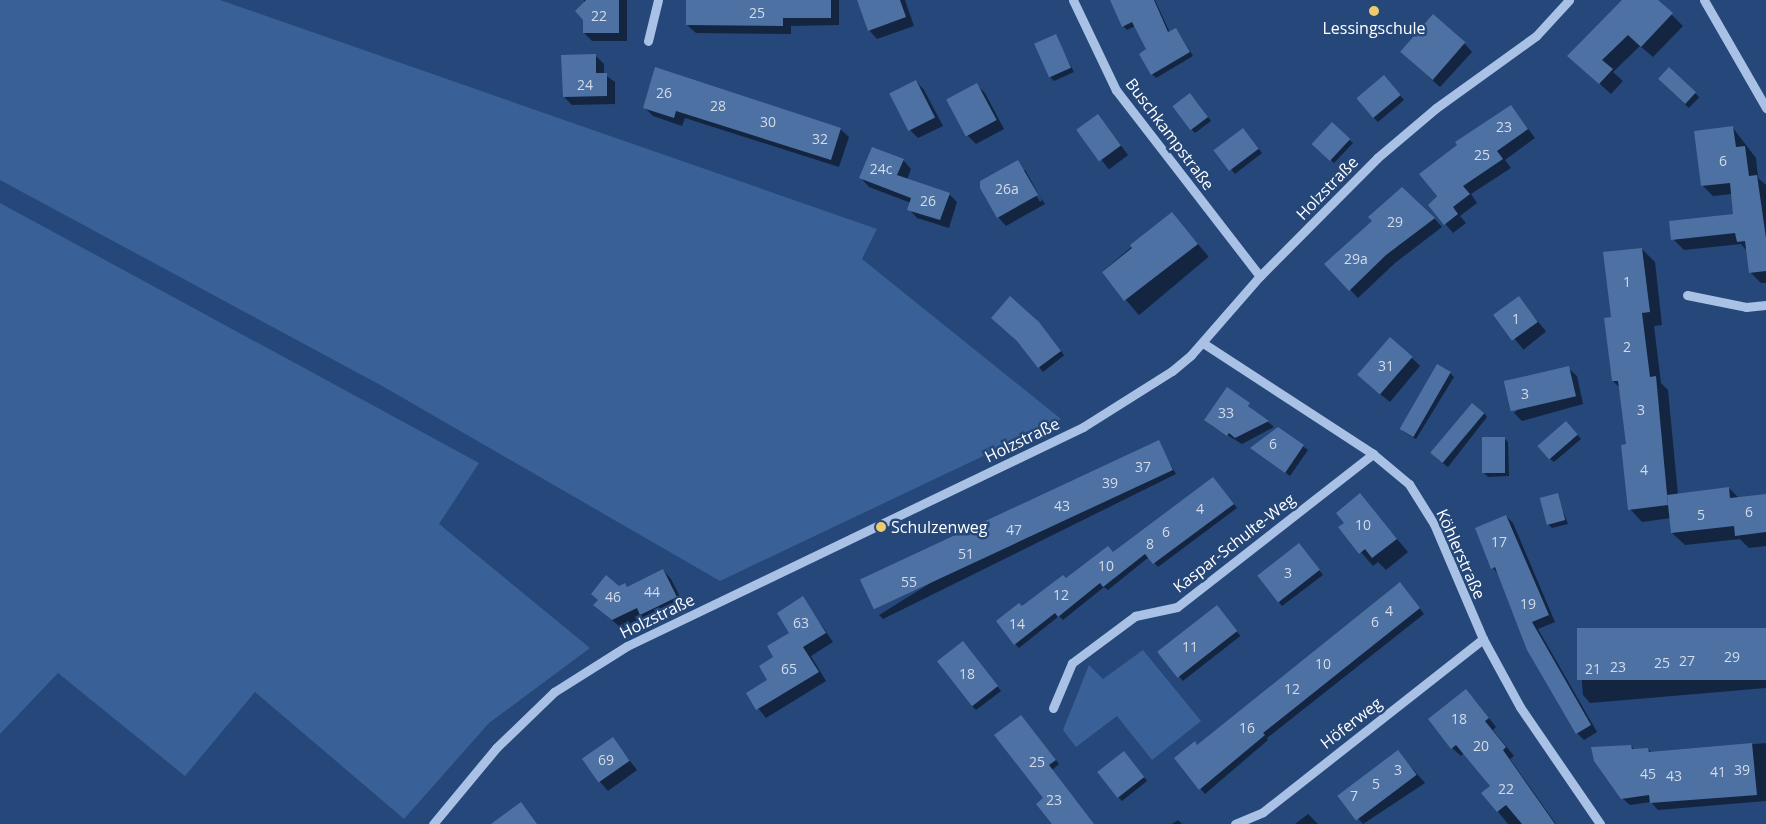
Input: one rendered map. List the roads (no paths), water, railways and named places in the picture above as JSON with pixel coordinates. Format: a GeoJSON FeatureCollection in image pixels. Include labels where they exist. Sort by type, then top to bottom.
{"type":"FeatureCollection","features":[{"type":"Feature","properties":{"kind":"street"},"geometry":{"type":"LineString","coordinates":[[648,41],[658,0]]}},
{"type":"Feature","properties":{"kind":"street","name":"Buschkampstraße"},"geometry":{"type":"LineString","coordinates":[[1074,0],[1116,90],[1260,276]]}},
{"type":"Feature","properties":{"kind":"street","name":"Holzstraße"},"geometry":{"type":"LineString","coordinates":[[433,824],[496,748],[554,692],[627,646],[1083,427],[1156,382],[1202,343],[1260,276],[1377,158],[1436,108],[1536,36],[1569,0]]}},
{"type":"Feature","properties":{"kind":"street"},"geometry":{"type":"LineString","coordinates":[[1704,0],[1766,108]]}},
{"type":"Feature","properties":{"kind":"street"},"geometry":{"type":"LineString","coordinates":[[1755,89],[1766,86]]}},
{"type":"Feature","properties":{"kind":"street"},"geometry":{"type":"LineString","coordinates":[[1686,295],[1746,307],[1766,305]]}},
{"type":"Feature","properties":{"kind":"street","name":"Köhlerstraße"},"geometry":{"type":"LineString","coordinates":[[1202,343],[1373,454],[1409,484],[1434,524],[1483,639],[1520,707],[1600,824]]}},
{"type":"Feature","properties":{"kind":"street","name":"Kaspar-Schulte-Weg"},"geometry":{"type":"LineString","coordinates":[[1053,708],[1072,663],[1136,616],[1177,607],[1373,454]]}},
{"type":"Feature","properties":{"kind":"street","name":"Höferweg"},"geometry":{"type":"LineString","coordinates":[[1235,824],[1263,812],[1483,639]]}},
{"type":"Feature","properties":{"kind":"place","name":"Lessingschule"},"geometry":{"type":"Point","coordinates":[1374,11]}},
{"type":"Feature","properties":{"kind":"place","name":"Schulzenweg"},"geometry":{"type":"Point","coordinates":[881,527]}}]}
